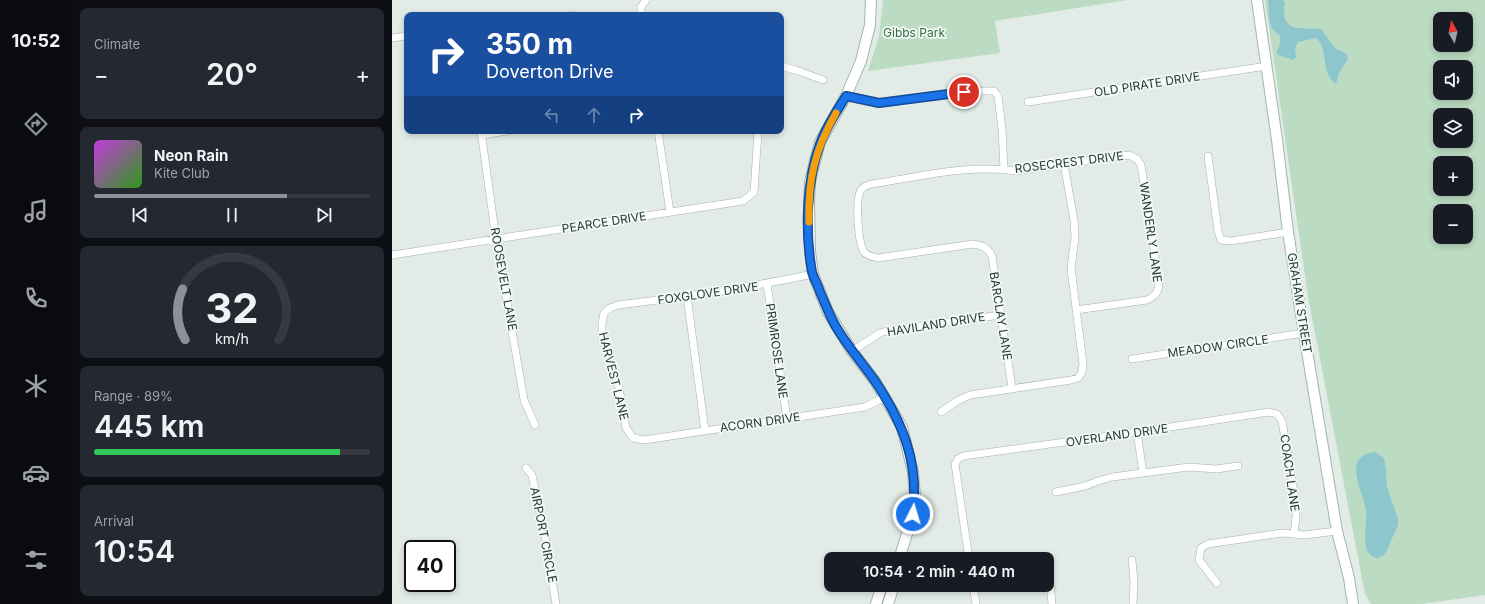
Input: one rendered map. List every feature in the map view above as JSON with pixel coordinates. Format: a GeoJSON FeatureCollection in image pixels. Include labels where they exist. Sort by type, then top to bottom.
{"type":"FeatureCollection","features":[{"type":"Feature","properties":{"kind":"street"},"geometry":{"type":"LineString","coordinates":[[641,12],[641,7],[646,0]]}},
{"type":"Feature","properties":{"kind":"street"},"geometry":{"type":"LineString","coordinates":[[871,0],[870,25],[861,61],[846,96],[820,142],[810,182],[810,251],[813,274],[828,312],[852,351],[875,381],[902,427],[913,472],[915,496],[913,514],[901,552]]}},
{"type":"Feature","properties":{"kind":"street","name":"GRAHAM STREET"},"geometry":{"type":"LineString","coordinates":[[1257,0],[1288,232],[1304,333],[1338,531],[1349,578],[1353,604]]}},
{"type":"Feature","properties":{"kind":"street"},"geometry":{"type":"LineString","coordinates":[[392,38],[404,36]]}},
{"type":"Feature","properties":{"kind":"street","name":"OLD PIRATE DRIVE"},"geometry":{"type":"LineString","coordinates":[[1028,102],[1267,66]]}},
{"type":"Feature","properties":{"kind":"street"},"geometry":{"type":"LineString","coordinates":[[784,67],[823,80]]}},
{"type":"Feature","properties":{"kind":"street"},"geometry":{"type":"LineString","coordinates":[[846,96],[879,103],[974,91],[994,91],[998,96],[1001,114],[1004,169]]}},
{"type":"Feature","properties":{"kind":"street","name":"ROOSEVELT LANE"},"geometry":{"type":"LineString","coordinates":[[482,134],[496,239],[524,400],[535,425]]}},
{"type":"Feature","properties":{"kind":"street"},"geometry":{"type":"LineString","coordinates":[[658,134],[670,212]]}},
{"type":"Feature","properties":{"kind":"street","name":"PEARCE DRIVE"},"geometry":{"type":"LineString","coordinates":[[392,254],[743,201],[754,192],[758,134]]}},
{"type":"Feature","properties":{"kind":"street","name":"ROSECREST DRIVE"},"geometry":{"type":"LineString","coordinates":[[984,246],[973,244],[878,258],[869,256],[864,252],[860,242],[857,200],[860,191],[866,185],[978,168],[1016,171],[1129,155],[1137,159]]}},
{"type":"Feature","properties":{"kind":"street"},"geometry":{"type":"LineString","coordinates":[[1208,156],[1218,231],[1221,240],[1230,241],[1288,232]]}},
{"type":"Feature","properties":{"kind":"street","name":"WANDERLY LANE"},"geometry":{"type":"LineString","coordinates":[[1076,310],[1147,300],[1153,297],[1159,290],[1141,165],[1137,159]]}},
{"type":"Feature","properties":{"kind":"street"},"geometry":{"type":"LineString","coordinates":[[941,412],[957,401],[970,395],[1071,380],[1078,378],[1082,372],[1083,364],[1071,268],[1075,237],[1074,220],[1064,164]]}},
{"type":"Feature","properties":{"kind":"street","name":"BARCLAY LANE"},"geometry":{"type":"LineString","coordinates":[[984,246],[989,250],[992,256],[1012,388]]}},
{"type":"Feature","properties":{"kind":"street","name":"FOXGLOVE DRIVE"},"geometry":{"type":"LineString","coordinates":[[604,313],[610,308],[618,305],[767,284],[813,274]]}},
{"type":"Feature","properties":{"kind":"street","name":"PRIMROSE LANE"},"geometry":{"type":"LineString","coordinates":[[767,284],[787,418]]}},
{"type":"Feature","properties":{"kind":"street"},"geometry":{"type":"LineString","coordinates":[[687,296],[705,431]]}},
{"type":"Feature","properties":{"kind":"street","name":"HARVEST LANE"},"geometry":{"type":"LineString","coordinates":[[604,313],[602,336],[619,388],[626,428],[633,438]]}},
{"type":"Feature","properties":{"kind":"street","name":"HAVILAND DRIVE"},"geometry":{"type":"LineString","coordinates":[[852,351],[880,333],[890,330],[1001,315]]}},
{"type":"Feature","properties":{"kind":"street","name":"MEADOW CIRCLE"},"geometry":{"type":"LineString","coordinates":[[1132,359],[1304,333]]}},
{"type":"Feature","properties":{"kind":"street","name":"ACORN DRIVE"},"geometry":{"type":"LineString","coordinates":[[633,438],[644,440],[865,407],[885,397]]}},
{"type":"Feature","properties":{"kind":"street","name":"OVERLAND DRIVE"},"geometry":{"type":"LineString","coordinates":[[968,552],[955,464],[962,456],[1269,412],[1277,414]]}},
{"type":"Feature","properties":{"kind":"street","name":"COACH LANE"},"geometry":{"type":"LineString","coordinates":[[1277,414],[1282,421],[1296,504],[1294,534]]}},
{"type":"Feature","properties":{"kind":"street"},"geometry":{"type":"LineString","coordinates":[[1137,432],[1143,473]]}},
{"type":"Feature","properties":{"kind":"street"},"geometry":{"type":"LineString","coordinates":[[1056,492],[1085,486],[1098,480],[1112,477],[1189,467],[1216,469],[1238,466]]}},
{"type":"Feature","properties":{"kind":"street","name":"AIRPORT CIRCLE"},"geometry":{"type":"LineString","coordinates":[[526,468],[532,475],[545,536],[556,604]]}},
{"type":"Feature","properties":{"kind":"street"},"geometry":{"type":"LineString","coordinates":[[1217,583],[1199,560],[1201,548],[1208,544],[1282,533],[1304,534],[1338,531]]}},
{"type":"Feature","properties":{"kind":"street"},"geometry":{"type":"LineString","coordinates":[[1132,560],[1134,582],[1133,604]]}},
{"type":"Feature","properties":{"kind":"street"},"geometry":{"type":"LineString","coordinates":[[876,604],[880,592]]}},
{"type":"Feature","properties":{"kind":"street"},"geometry":{"type":"LineString","coordinates":[[888,604],[892,592]]}},
{"type":"Feature","properties":{"kind":"street"},"geometry":{"type":"LineString","coordinates":[[974,592],[976,604]]}},
{"type":"Feature","properties":{"kind":"street"},"geometry":{"type":"LineString","coordinates":[[1051,592],[1052,604]]}},
{"type":"Feature","properties":{"kind":"green space","name":"Gibbs Park"},"geometry":{"type":"Polygon","coordinates":[[[883,0],[1127,0],[995,21],[1000,53],[868,71],[879,37],[883,0]]]}},
{"type":"Feature","properties":{"kind":"green space"},"geometry":{"type":"Polygon","coordinates":[[[1265,0],[1485,0],[1485,595],[1422,604],[1371,604],[1365,594],[1308,296],[1265,0]]]}},
{"type":"Feature","properties":{"kind":"water"},"geometry":{"type":"Polygon","coordinates":[[[1268,0],[1283,0],[1285,3],[1284,13],[1289,24],[1293,27],[1299,28],[1321,29],[1335,48],[1347,54],[1348,59],[1339,73],[1336,84],[1328,73],[1323,49],[1316,38],[1298,42],[1295,48],[1296,57],[1293,60],[1278,55],[1276,50],[1278,50],[1281,40],[1279,35],[1273,30],[1270,23],[1268,0]]]}},
{"type":"Feature","properties":{"kind":"water"},"geometry":{"type":"Polygon","coordinates":[[[1375,452],[1384,458],[1387,487],[1398,519],[1398,525],[1386,552],[1383,556],[1377,558],[1371,555],[1366,545],[1366,511],[1356,467],[1359,460],[1364,455],[1375,452]]]}},
{"type":"Feature","properties":{"kind":"slow traffic"},"geometry":{"type":"LineString","coordinates":[[809,222],[810,182],[814,165],[820,142],[836,113]]}},
{"type":"Feature","properties":{"kind":"route"},"geometry":{"type":"LineString","coordinates":[[913,514],[915,496],[913,472],[902,427],[875,381],[838,330],[828,312],[813,274],[809,228],[810,182],[820,142],[846,96],[879,103],[964,92]]}}]}
